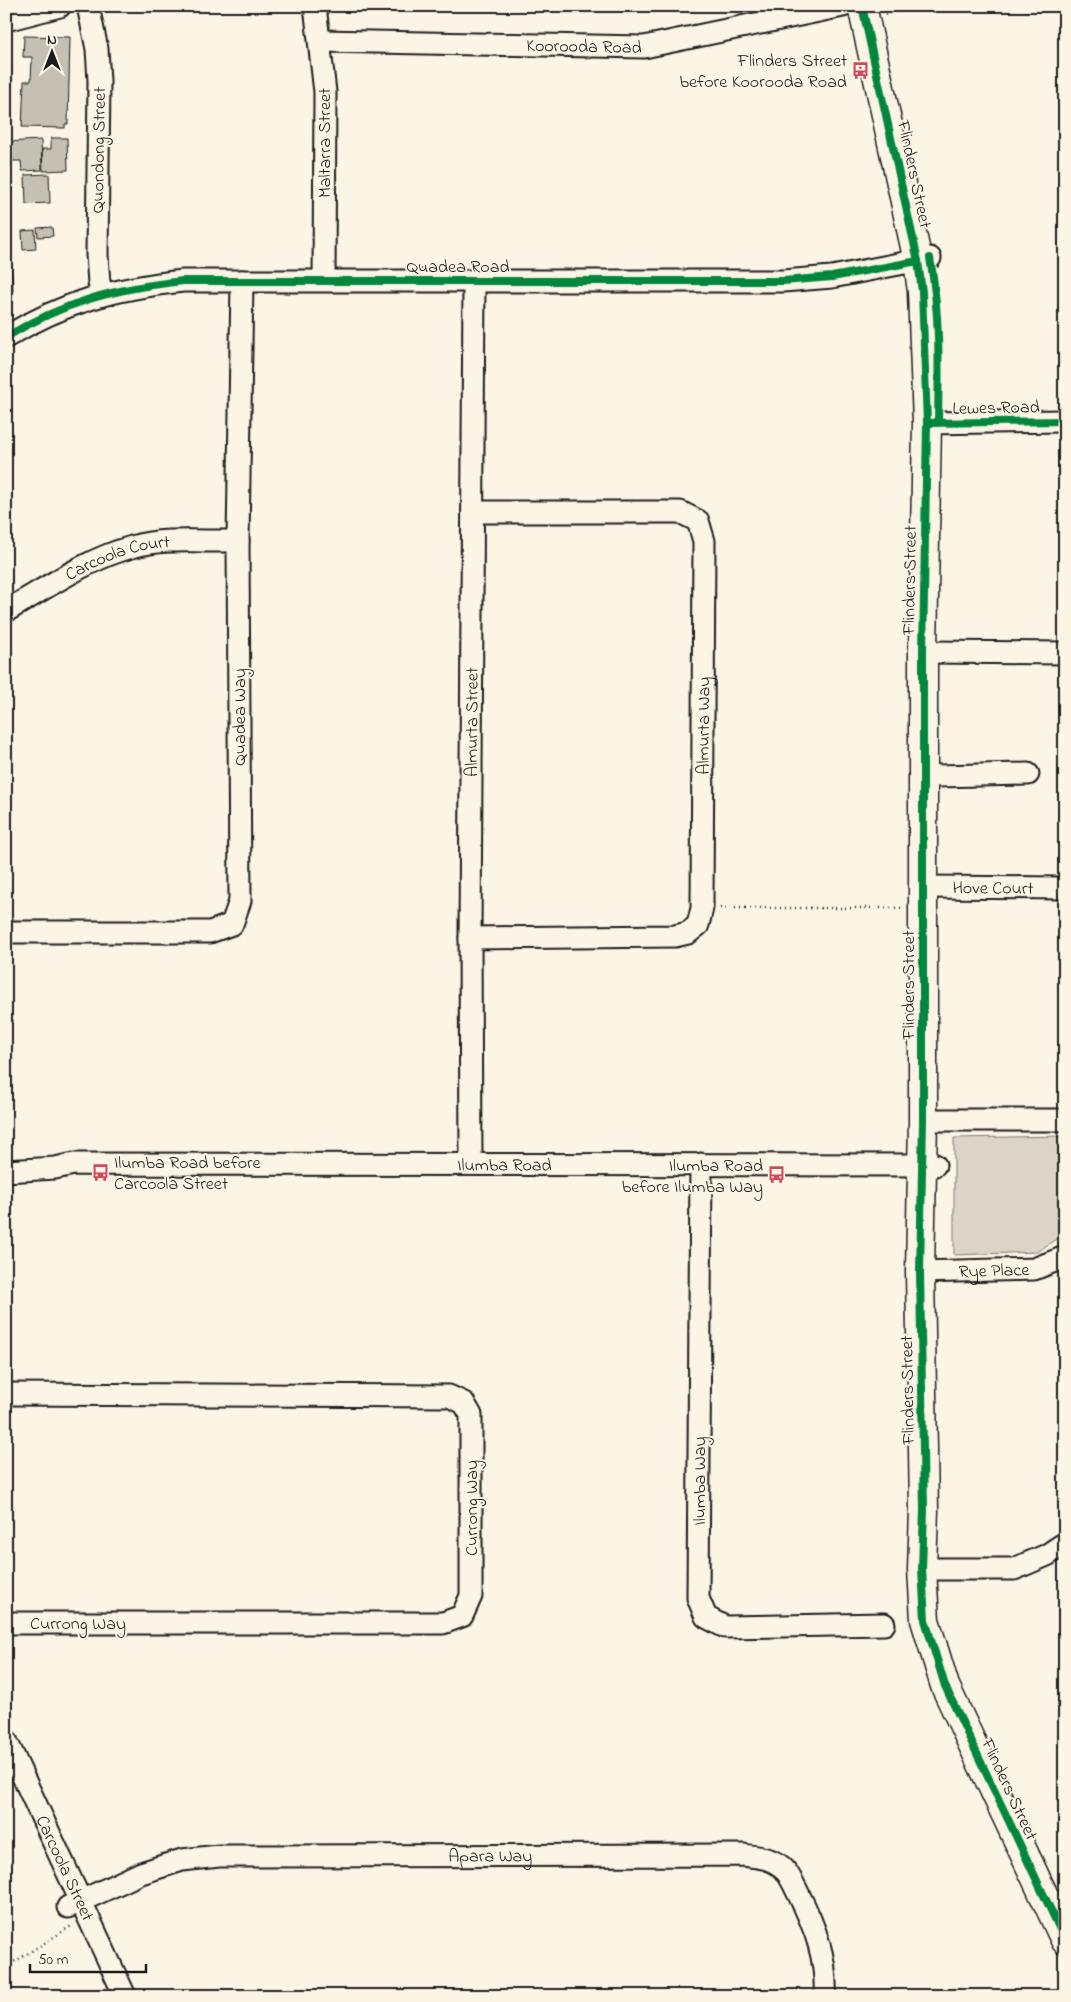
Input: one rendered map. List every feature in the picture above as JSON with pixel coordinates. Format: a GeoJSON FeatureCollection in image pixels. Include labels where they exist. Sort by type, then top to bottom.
{"type":"FeatureCollection","features":[{"type":"Feature","properties":{"kind":"main road","name":"Flinders Street"},"geometry":{"type":"LineString","coordinates":[[869,10],[924,259],[922,292],[932,423],[930,652],[923,894],[929,1120],[927,1272],[936,1488],[925,1620],[945,1686],[1065,1940]]}},
{"type":"Feature","properties":{"kind":"main road","name":"Flinders Street"},"geometry":{"type":"LineString","coordinates":[[923,894],[936,776],[930,652]]}},
{"type":"Feature","properties":{"kind":"main road","name":"Flinders Street"},"geometry":{"type":"LineString","coordinates":[[928,1569],[941,1630],[954,1668],[1041,1864],[1065,1907]]}},
{"type":"Feature","properties":{"kind":"street"},"geometry":{"type":"LineString","coordinates":[[6,20],[60,6]]}},
{"type":"Feature","properties":{"kind":"street","name":"Quondong Street"},"geometry":{"type":"LineString","coordinates":[[88,6],[97,49],[99,81],[97,256],[99,283],[103,294]]}},
{"type":"Feature","properties":{"kind":"street","name":"Maltarra Street"},"geometry":{"type":"LineString","coordinates":[[316,6],[325,92],[324,280]]}},
{"type":"Feature","properties":{"kind":"street","name":"Koorooda Road"},"geometry":{"type":"LineString","coordinates":[[320,41],[644,47],[843,6]]}},
{"type":"Feature","properties":{"kind":"street","name":"Quadea Road"},"geometry":{"type":"LineString","coordinates":[[6,337],[33,320],[103,294],[143,285],[183,281],[783,281],[832,277],[924,259]]}},
{"type":"Feature","properties":{"kind":"street","name":"Quadea Way"},"geometry":{"type":"LineString","coordinates":[[6,932],[210,932],[232,924],[240,901],[238,541],[242,281]]}},
{"type":"Feature","properties":{"kind":"street","name":"Almurta Street"},"geometry":{"type":"LineString","coordinates":[[471,1163],[470,938],[474,281]]}},
{"type":"Feature","properties":{"kind":"street","name":"Lewes Road"},"geometry":{"type":"LineString","coordinates":[[932,423],[1065,421]]}},
{"type":"Feature","properties":{"kind":"street","name":"Almurta Way"},"geometry":{"type":"LineString","coordinates":[[470,938],[675,936],[688,933],[698,926],[702,908],[704,541],[698,521],[680,512],[473,512]]}},
{"type":"Feature","properties":{"kind":"street","name":"Carcoola Court"},"geometry":{"type":"LineString","coordinates":[[6,610],[108,555],[133,546],[157,542],[238,541]]}},
{"type":"Feature","properties":{"kind":"street"},"geometry":{"type":"LineString","coordinates":[[930,652],[1065,653]]}},
{"type":"Feature","properties":{"kind":"street"},"geometry":{"type":"LineString","coordinates":[[936,776],[985,779],[1021,778]]}},
{"type":"Feature","properties":{"kind":"street","name":"Hove Court"},"geometry":{"type":"LineString","coordinates":[[923,894],[1065,888]]}},
{"type":"Feature","properties":{"kind":"street"},"geometry":{"type":"LineString","coordinates":[[929,1120],[1065,1120]]}},
{"type":"Feature","properties":{"kind":"street","name":"Ilumba Road"},"geometry":{"type":"LineString","coordinates":[[6,1159],[54,1158],[74,1164]]}},
{"type":"Feature","properties":{"kind":"street","name":"Ilumba Road"},"geometry":{"type":"LineString","coordinates":[[6,1171],[55,1168],[74,1164],[928,1165]]}},
{"type":"Feature","properties":{"kind":"street","name":"Ilumba Way"},"geometry":{"type":"LineString","coordinates":[[701,1164],[698,1598],[706,1617],[725,1627],[884,1624]]}},
{"type":"Feature","properties":{"kind":"street","name":"Rye Place"},"geometry":{"type":"LineString","coordinates":[[927,1272],[1034,1269],[1065,1257]]}},
{"type":"Feature","properties":{"kind":"street","name":"Currong Way"},"geometry":{"type":"LineString","coordinates":[[6,1394],[449,1396],[464,1402],[471,1415],[471,1596],[462,1616],[443,1623],[6,1623]]}},
{"type":"Feature","properties":{"kind":"street"},"geometry":{"type":"LineString","coordinates":[[928,1569],[1014,1569],[1047,1555],[1065,1543]]}},
{"type":"Feature","properties":{"kind":"street","name":"Carcoola Street"},"geometry":{"type":"LineString","coordinates":[[6,1740],[27,1804],[75,1910],[109,1996]]}},
{"type":"Feature","properties":{"kind":"street","name":"Carcoola Street"},"geometry":{"type":"LineString","coordinates":[[6,1774],[27,1804]]}},
{"type":"Feature","properties":{"kind":"street","name":"Apara Way"},"geometry":{"type":"LineString","coordinates":[[75,1910],[141,1873],[182,1860],[219,1856],[742,1855],[770,1858],[784,1868],[793,1882],[819,1940],[824,1960],[825,1996]]}},
{"type":"Feature","properties":{"kind":"street","name":"Carcoola Street"},"geometry":{"type":"LineString","coordinates":[[75,1910],[125,1996]]}},
{"type":"Feature","properties":{"kind":"path"},"geometry":{"type":"LineString","coordinates":[[869,10],[922,6]]}},
{"type":"Feature","properties":{"kind":"path"},"geometry":{"type":"LineString","coordinates":[[702,908],[923,894]]}},
{"type":"Feature","properties":{"kind":"path"},"geometry":{"type":"LineString","coordinates":[[6,1967],[75,1910]]}},
{"type":"Feature","properties":{"kind":"shaded area"},"geometry":{"type":"Polygon","coordinates":[[[1065,1136],[1065,1233],[1037,1252],[954,1255],[954,1138],[1065,1136]]]}},
{"type":"Feature","properties":{"kind":"building"},"geometry":{"type":"Polygon","coordinates":[[[24,36],[70,37],[68,124],[65,124],[65,128],[22,127],[24,81],[31,81],[32,57],[23,57],[24,36]]]}},
{"type":"Feature","properties":{"kind":"building"},"geometry":{"type":"Polygon","coordinates":[[[11,65],[12,85],[6,85],[6,66],[11,65]]]}},
{"type":"Feature","properties":{"kind":"building"},"geometry":{"type":"Polygon","coordinates":[[[51,138],[67,138],[68,170],[43,171],[42,149],[51,149],[51,138]]]}},
{"type":"Feature","properties":{"kind":"building"},"geometry":{"type":"Polygon","coordinates":[[[41,140],[42,170],[22,171],[21,161],[11,161],[12,170],[6,171],[6,142],[41,140]]]}},
{"type":"Feature","properties":{"kind":"building"},"geometry":{"type":"Polygon","coordinates":[[[49,174],[50,203],[26,204],[25,175],[49,174]]]}},
{"type":"Feature","properties":{"kind":"building"},"geometry":{"type":"Polygon","coordinates":[[[52,227],[53,236],[38,237],[37,228],[52,227]]]}},
{"type":"Feature","properties":{"kind":"building"},"geometry":{"type":"Polygon","coordinates":[[[35,230],[36,249],[23,250],[22,231],[35,230]]]}},
{"type":"Feature","properties":{"kind":"building"},"geometry":{"type":"Polygon","coordinates":[[[11,265],[13,291],[6,292],[6,266],[11,265]]]}},
{"type":"Feature","properties":{"kind":"cycle path"},"geometry":{"type":"LineString","coordinates":[[862,6],[918,261],[922,292],[927,423],[923,652],[923,1120],[920,1272],[924,1510],[922,1569],[925,1620],[945,1686],[1065,1940]]}},
{"type":"Feature","properties":{"kind":"cycle path"},"geometry":{"type":"LineString","coordinates":[[930,258],[936,299],[939,360],[938,422]]}},
{"type":"Feature","properties":{"kind":"cycle path"},"geometry":{"type":"LineString","coordinates":[[6,337],[49,314],[91,298],[135,288],[183,281],[783,281],[832,277],[918,261]]}},
{"type":"Feature","properties":{"kind":"cycle path"},"geometry":{"type":"LineString","coordinates":[[929,423],[1065,421]]}},
{"type":"Feature","properties":{"kind":"place","name":"Flinders Street before Koorooda Road"},"geometry":{"type":"Point","coordinates":[861,70]}},
{"type":"Feature","properties":{"kind":"place","name":"Ilumba Road before Carcoola Street"},"geometry":{"type":"Point","coordinates":[100,1172]}},
{"type":"Feature","properties":{"kind":"place","name":"Ilumba Road before Ilumba Way"},"geometry":{"type":"Point","coordinates":[777,1175]}}]}
